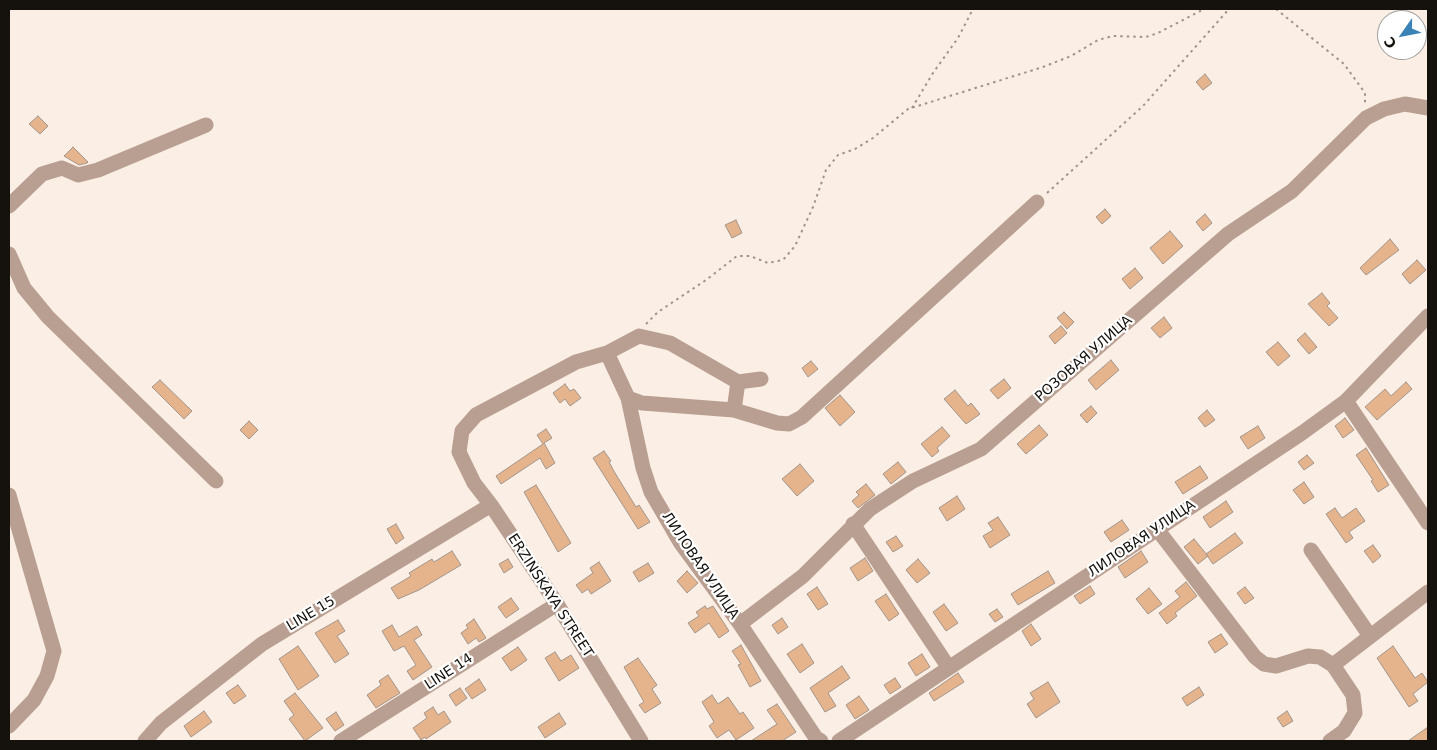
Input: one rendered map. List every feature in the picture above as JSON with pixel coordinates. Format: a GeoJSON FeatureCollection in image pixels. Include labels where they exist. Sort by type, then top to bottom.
{"type":"FeatureCollection","features":[{"type":"Feature","properties":{"kind":"street","name":"РОЗОВАЯ УЛИЦА"},"geometry":{"type":"LineString","coordinates":[[740,624],[802,576],[870,509],[913,481],[981,448],[1228,234],[1292,191],[1366,118],[1384,109],[1405,104],[1428,108]]}},
{"type":"Feature","properties":{"kind":"street"},"geometry":{"type":"LineString","coordinates":[[9,206],[42,174],[62,168],[78,176],[98,170],[206,125]]}},
{"type":"Feature","properties":{"kind":"street"},"geometry":{"type":"LineString","coordinates":[[628,398],[642,403],[734,410],[777,423],[789,424],[802,417],[1037,202]]}},
{"type":"Feature","properties":{"kind":"street"},"geometry":{"type":"LineString","coordinates":[[9,254],[24,288],[48,317],[216,481]]}},
{"type":"Feature","properties":{"kind":"street","name":"ЛИЛОВАЯ УЛИЦА"},"geometry":{"type":"LineString","coordinates":[[839,741],[1158,529],[1346,401],[1428,316]]}},
{"type":"Feature","properties":{"kind":"street"},"geometry":{"type":"LineString","coordinates":[[608,353],[639,336],[670,343],[738,382],[761,379]]}},
{"type":"Feature","properties":{"kind":"street","name":"ЛИЛОВАЯ УЛИЦА"},"geometry":{"type":"LineString","coordinates":[[608,353],[628,398],[643,468],[651,492],[680,542],[740,624],[816,738],[821,741]]}},
{"type":"Feature","properties":{"kind":"street","name":"ERZINSKAYA STREET"},"geometry":{"type":"LineString","coordinates":[[608,353],[576,362],[476,415],[462,431],[459,452],[474,483],[492,505],[557,604],[640,741]]}},
{"type":"Feature","properties":{"kind":"street"},"geometry":{"type":"LineString","coordinates":[[734,410],[738,382]]}},
{"type":"Feature","properties":{"kind":"street"},"geometry":{"type":"LineString","coordinates":[[1346,401],[1424,505],[1428,523]]}},
{"type":"Feature","properties":{"kind":"street"},"geometry":{"type":"LineString","coordinates":[[9,495],[54,651],[47,676],[34,700],[9,726]]}},
{"type":"Feature","properties":{"kind":"street","name":"LINE 15"},"geometry":{"type":"LineString","coordinates":[[145,741],[161,723],[262,644],[492,505]]}},
{"type":"Feature","properties":{"kind":"street"},"geometry":{"type":"LineString","coordinates":[[853,524],[949,668]]}},
{"type":"Feature","properties":{"kind":"street"},"geometry":{"type":"LineString","coordinates":[[1158,529],[1259,661],[1276,666],[1308,656],[1320,657],[1333,665],[1353,695],[1354,713],[1344,731],[1330,741]]}},
{"type":"Feature","properties":{"kind":"street"},"geometry":{"type":"LineString","coordinates":[[1311,550],[1370,636]]}},
{"type":"Feature","properties":{"kind":"street"},"geometry":{"type":"LineString","coordinates":[[1333,665],[1428,592]]}},
{"type":"Feature","properties":{"kind":"street","name":"LINE 14"},"geometry":{"type":"LineString","coordinates":[[341,741],[557,604]]}},
{"type":"Feature","properties":{"kind":"path"},"geometry":{"type":"LineString","coordinates":[[912,108],[933,73],[958,38],[973,9]]}},
{"type":"Feature","properties":{"kind":"path"},"geometry":{"type":"LineString","coordinates":[[639,336],[649,319],[736,256],[750,256],[768,263],[783,260],[795,246],[813,207],[826,170],[838,155],[856,149],[912,108],[1044,67],[1071,56],[1098,40],[1113,36],[1146,37],[1158,33],[1204,9]]}},
{"type":"Feature","properties":{"kind":"path"},"geometry":{"type":"LineString","coordinates":[[1037,202],[1143,106],[1229,9]]}},
{"type":"Feature","properties":{"kind":"path"},"geometry":{"type":"LineString","coordinates":[[1276,9],[1344,64],[1364,93],[1366,118]]}},
{"type":"Feature","properties":{"kind":"building"},"geometry":{"type":"Polygon","coordinates":[[[1205,74],[1212,83],[1203,90],[1196,82],[1205,74]]]}},
{"type":"Feature","properties":{"kind":"building"},"geometry":{"type":"Polygon","coordinates":[[[38,116],[48,126],[40,134],[29,124],[38,116]]]}},
{"type":"Feature","properties":{"kind":"building"},"geometry":{"type":"Polygon","coordinates":[[[73,147],[87,163],[79,165],[64,156],[73,147]]]}},
{"type":"Feature","properties":{"kind":"building"},"geometry":{"type":"Polygon","coordinates":[[[1105,209],[1111,216],[1102,224],[1096,217],[1105,209]]]}},
{"type":"Feature","properties":{"kind":"building"},"geometry":{"type":"Polygon","coordinates":[[[1205,214],[1212,223],[1203,231],[1196,222],[1205,214]]]}},
{"type":"Feature","properties":{"kind":"building"},"geometry":{"type":"Polygon","coordinates":[[[736,220],[742,233],[732,238],[725,225],[736,220]]]}},
{"type":"Feature","properties":{"kind":"building"},"geometry":{"type":"Polygon","coordinates":[[[1170,231],[1183,246],[1163,264],[1150,248],[1170,231]]]}},
{"type":"Feature","properties":{"kind":"building"},"geometry":{"type":"Polygon","coordinates":[[[1390,239],[1399,250],[1366,275],[1360,268],[1390,239]]]}},
{"type":"Feature","properties":{"kind":"building"},"geometry":{"type":"Polygon","coordinates":[[[1417,260],[1426,270],[1410,284],[1402,274],[1417,260]]]}},
{"type":"Feature","properties":{"kind":"building"},"geometry":{"type":"Polygon","coordinates":[[[1135,268],[1143,278],[1130,289],[1122,279],[1135,268]]]}},
{"type":"Feature","properties":{"kind":"building"},"geometry":{"type":"Polygon","coordinates":[[[1322,293],[1330,303],[1327,306],[1338,318],[1329,326],[1308,304],[1322,293]]]}},
{"type":"Feature","properties":{"kind":"building"},"geometry":{"type":"Polygon","coordinates":[[[1064,312],[1074,322],[1067,329],[1057,318],[1064,312]]]}},
{"type":"Feature","properties":{"kind":"building"},"geometry":{"type":"Polygon","coordinates":[[[1164,317],[1172,328],[1160,338],[1151,328],[1164,317]]]}},
{"type":"Feature","properties":{"kind":"building"},"geometry":{"type":"Polygon","coordinates":[[[1061,326],[1067,333],[1055,344],[1049,336],[1061,326]]]}},
{"type":"Feature","properties":{"kind":"building"},"geometry":{"type":"Polygon","coordinates":[[[1305,333],[1317,347],[1309,354],[1297,340],[1305,333]]]}},
{"type":"Feature","properties":{"kind":"building"},"geometry":{"type":"Polygon","coordinates":[[[1278,342],[1290,356],[1278,366],[1266,352],[1278,342]]]}},
{"type":"Feature","properties":{"kind":"building"},"geometry":{"type":"Polygon","coordinates":[[[1111,360],[1119,370],[1096,390],[1088,380],[1111,360]]]}},
{"type":"Feature","properties":{"kind":"building"},"geometry":{"type":"Polygon","coordinates":[[[811,361],[818,369],[808,377],[802,368],[811,361]]]}},
{"type":"Feature","properties":{"kind":"building"},"geometry":{"type":"Polygon","coordinates":[[[1004,379],[1011,388],[998,399],[990,390],[1004,379]]]}},
{"type":"Feature","properties":{"kind":"building"},"geometry":{"type":"Polygon","coordinates":[[[160,380],[192,411],[184,419],[152,387],[160,380]]]}},
{"type":"Feature","properties":{"kind":"building"},"geometry":{"type":"Polygon","coordinates":[[[1406,382],[1412,389],[1377,420],[1365,407],[1385,389],[1391,396],[1406,382]]]}},
{"type":"Feature","properties":{"kind":"building"},"geometry":{"type":"Polygon","coordinates":[[[565,384],[570,391],[574,389],[581,398],[570,406],[565,399],[560,403],[553,393],[565,384]]]}},
{"type":"Feature","properties":{"kind":"building"},"geometry":{"type":"Polygon","coordinates":[[[955,390],[968,406],[971,403],[980,414],[966,424],[944,399],[955,390]]]}},
{"type":"Feature","properties":{"kind":"building"},"geometry":{"type":"Polygon","coordinates":[[[840,395],[855,412],[840,426],[825,408],[840,395]]]}},
{"type":"Feature","properties":{"kind":"building"},"geometry":{"type":"Polygon","coordinates":[[[1091,406],[1097,413],[1087,423],[1080,415],[1091,406]]]}},
{"type":"Feature","properties":{"kind":"building"},"geometry":{"type":"Polygon","coordinates":[[[1207,410],[1215,420],[1205,427],[1198,418],[1207,410]]]}},
{"type":"Feature","properties":{"kind":"building"},"geometry":{"type":"Polygon","coordinates":[[[1345,418],[1354,430],[1343,438],[1335,426],[1345,418]]]}},
{"type":"Feature","properties":{"kind":"building"},"geometry":{"type":"Polygon","coordinates":[[[249,421],[258,430],[249,439],[240,430],[249,421]]]}},
{"type":"Feature","properties":{"kind":"building"},"geometry":{"type":"Polygon","coordinates":[[[1039,425],[1048,435],[1026,454],[1017,444],[1039,425]]]}},
{"type":"Feature","properties":{"kind":"building"},"geometry":{"type":"Polygon","coordinates":[[[1258,426],[1265,438],[1248,449],[1240,437],[1258,426]]]}},
{"type":"Feature","properties":{"kind":"building"},"geometry":{"type":"Polygon","coordinates":[[[942,427],[950,436],[937,448],[939,451],[932,457],[921,444],[942,427]]]}},
{"type":"Feature","properties":{"kind":"building"},"geometry":{"type":"Polygon","coordinates":[[[546,429],[552,438],[544,443],[555,463],[546,469],[540,458],[501,484],[496,476],[543,444],[537,435],[546,429]]]}},
{"type":"Feature","properties":{"kind":"building"},"geometry":{"type":"Polygon","coordinates":[[[1366,448],[1389,485],[1378,492],[1371,481],[1373,480],[1356,455],[1366,448]]]}},
{"type":"Feature","properties":{"kind":"building"},"geometry":{"type":"Polygon","coordinates":[[[604,451],[636,507],[639,505],[650,522],[638,529],[593,458],[604,451]]]}},
{"type":"Feature","properties":{"kind":"building"},"geometry":{"type":"Polygon","coordinates":[[[1307,455],[1314,463],[1304,470],[1298,462],[1307,455]]]}},
{"type":"Feature","properties":{"kind":"building"},"geometry":{"type":"Polygon","coordinates":[[[898,462],[906,472],[891,484],[883,474],[898,462]]]}},
{"type":"Feature","properties":{"kind":"building"},"geometry":{"type":"Polygon","coordinates":[[[800,464],[814,481],[797,496],[782,479],[800,464]]]}},
{"type":"Feature","properties":{"kind":"building"},"geometry":{"type":"Polygon","coordinates":[[[1200,466],[1208,478],[1183,494],[1175,482],[1200,466]]]}},
{"type":"Feature","properties":{"kind":"building"},"geometry":{"type":"Polygon","coordinates":[[[1304,482],[1314,497],[1304,504],[1293,490],[1304,482]]]}},
{"type":"Feature","properties":{"kind":"building"},"geometry":{"type":"Polygon","coordinates":[[[866,484],[875,495],[858,508],[852,501],[859,495],[856,492],[866,484]]]}},
{"type":"Feature","properties":{"kind":"building"},"geometry":{"type":"Polygon","coordinates":[[[536,485],[571,543],[558,552],[524,492],[536,485]]]}},
{"type":"Feature","properties":{"kind":"building"},"geometry":{"type":"Polygon","coordinates":[[[957,496],[965,509],[947,521],[939,508],[957,496]]]}},
{"type":"Feature","properties":{"kind":"building"},"geometry":{"type":"Polygon","coordinates":[[[1226,501],[1233,512],[1210,528],[1203,517],[1226,501]]]}},
{"type":"Feature","properties":{"kind":"building"},"geometry":{"type":"Polygon","coordinates":[[[1335,508],[1342,518],[1356,508],[1365,521],[1349,532],[1353,538],[1346,543],[1326,514],[1335,508]]]}},
{"type":"Feature","properties":{"kind":"building"},"geometry":{"type":"Polygon","coordinates":[[[998,517],[1010,535],[990,548],[983,536],[993,530],[988,523],[998,517]]]}},
{"type":"Feature","properties":{"kind":"building"},"geometry":{"type":"Polygon","coordinates":[[[1122,520],[1129,530],[1111,542],[1104,532],[1122,520]]]}},
{"type":"Feature","properties":{"kind":"building"},"geometry":{"type":"Polygon","coordinates":[[[396,524],[404,538],[396,544],[387,529],[396,524]]]}},
{"type":"Feature","properties":{"kind":"building"},"geometry":{"type":"Polygon","coordinates":[[[1235,533],[1243,543],[1213,564],[1206,554],[1235,533]]]}},
{"type":"Feature","properties":{"kind":"building"},"geometry":{"type":"Polygon","coordinates":[[[896,536],[903,546],[893,552],[886,542],[896,536]]]}},
{"type":"Feature","properties":{"kind":"building"},"geometry":{"type":"Polygon","coordinates":[[[1194,539],[1208,556],[1198,564],[1184,547],[1194,539]]]}},
{"type":"Feature","properties":{"kind":"building"},"geometry":{"type":"Polygon","coordinates":[[[1373,545],[1381,556],[1373,563],[1364,551],[1373,545]]]}},
{"type":"Feature","properties":{"kind":"building"},"geometry":{"type":"Polygon","coordinates":[[[452,551],[461,565],[419,590],[398,599],[391,588],[411,576],[409,573],[422,565],[432,559],[434,562],[452,551]]]}},
{"type":"Feature","properties":{"kind":"building"},"geometry":{"type":"Polygon","coordinates":[[[1141,551],[1148,562],[1125,578],[1118,567],[1141,551]]]}},
{"type":"Feature","properties":{"kind":"building"},"geometry":{"type":"Polygon","coordinates":[[[865,558],[873,571],[858,581],[850,568],[865,558]]]}},
{"type":"Feature","properties":{"kind":"building"},"geometry":{"type":"Polygon","coordinates":[[[508,559],[513,567],[504,573],[499,564],[508,559]]]}},
{"type":"Feature","properties":{"kind":"building"},"geometry":{"type":"Polygon","coordinates":[[[918,559],[930,573],[917,583],[906,570],[918,559]]]}},
{"type":"Feature","properties":{"kind":"building"},"geometry":{"type":"Polygon","coordinates":[[[599,562],[611,581],[591,594],[588,589],[582,593],[576,585],[593,573],[590,568],[599,562]]]}},
{"type":"Feature","properties":{"kind":"building"},"geometry":{"type":"Polygon","coordinates":[[[648,563],[654,573],[639,582],[633,572],[648,563]]]}},
{"type":"Feature","properties":{"kind":"building"},"geometry":{"type":"Polygon","coordinates":[[[687,571],[698,583],[687,593],[677,581],[687,571]]]}},
{"type":"Feature","properties":{"kind":"building"},"geometry":{"type":"Polygon","coordinates":[[[1048,571],[1055,583],[1018,605],[1011,594],[1048,571]]]}},
{"type":"Feature","properties":{"kind":"building"},"geometry":{"type":"Polygon","coordinates":[[[1186,582],[1197,596],[1175,613],[1177,616],[1167,624],[1159,613],[1180,597],[1175,591],[1186,582]]]}},
{"type":"Feature","properties":{"kind":"building"},"geometry":{"type":"Polygon","coordinates":[[[1090,586],[1095,594],[1080,604],[1074,596],[1090,586]]]}},
{"type":"Feature","properties":{"kind":"building"},"geometry":{"type":"Polygon","coordinates":[[[817,587],[828,604],[818,610],[807,594],[817,587]]]}},
{"type":"Feature","properties":{"kind":"building"},"geometry":{"type":"Polygon","coordinates":[[[1245,587],[1254,598],[1245,604],[1237,593],[1245,587]]]}},
{"type":"Feature","properties":{"kind":"building"},"geometry":{"type":"Polygon","coordinates":[[[1149,588],[1162,604],[1148,614],[1136,599],[1149,588]]]}},
{"type":"Feature","properties":{"kind":"building"},"geometry":{"type":"Polygon","coordinates":[[[886,594],[899,614],[889,621],[875,601],[886,594]]]}},
{"type":"Feature","properties":{"kind":"building"},"geometry":{"type":"Polygon","coordinates":[[[511,598],[519,609],[506,618],[498,607],[511,598]]]}},
{"type":"Feature","properties":{"kind":"building"},"geometry":{"type":"Polygon","coordinates":[[[944,604],[958,623],[946,631],[933,612],[944,604]]]}},
{"type":"Feature","properties":{"kind":"building"},"geometry":{"type":"Polygon","coordinates":[[[705,606],[707,609],[713,606],[729,631],[719,638],[709,623],[695,633],[688,623],[699,616],[696,612],[705,606]]]}},
{"type":"Feature","properties":{"kind":"building"},"geometry":{"type":"Polygon","coordinates":[[[997,609],[1003,617],[995,622],[989,614],[997,609]]]}},
{"type":"Feature","properties":{"kind":"building"},"geometry":{"type":"Polygon","coordinates":[[[782,618],[788,627],[778,634],[772,625],[782,618]]]}},
{"type":"Feature","properties":{"kind":"building"},"geometry":{"type":"Polygon","coordinates":[[[474,619],[486,638],[479,642],[476,638],[468,644],[461,633],[468,628],[466,625],[474,619]]]}},
{"type":"Feature","properties":{"kind":"building"},"geometry":{"type":"Polygon","coordinates":[[[338,620],[345,631],[337,636],[349,654],[335,663],[315,633],[338,620]]]}},
{"type":"Feature","properties":{"kind":"building"},"geometry":{"type":"Polygon","coordinates":[[[1031,624],[1041,639],[1031,646],[1022,631],[1031,624]]]}},
{"type":"Feature","properties":{"kind":"building"},"geometry":{"type":"Polygon","coordinates":[[[392,625],[399,637],[417,626],[422,635],[414,640],[432,667],[413,680],[407,671],[416,665],[404,646],[394,651],[382,631],[392,625]]]}},
{"type":"Feature","properties":{"kind":"building"},"geometry":{"type":"Polygon","coordinates":[[[1221,634],[1228,644],[1215,653],[1208,642],[1221,634]]]}},
{"type":"Feature","properties":{"kind":"building"},"geometry":{"type":"Polygon","coordinates":[[[802,644],[814,663],[800,673],[787,654],[802,644]]]}},
{"type":"Feature","properties":{"kind":"building"},"geometry":{"type":"Polygon","coordinates":[[[741,645],[761,681],[750,687],[738,665],[741,664],[732,651],[741,645]]]}},
{"type":"Feature","properties":{"kind":"building"},"geometry":{"type":"Polygon","coordinates":[[[298,646],[319,676],[298,690],[279,659],[298,646]]]}},
{"type":"Feature","properties":{"kind":"building"},"geometry":{"type":"Polygon","coordinates":[[[1393,646],[1415,678],[1422,673],[1428,682],[1413,694],[1418,701],[1409,707],[1377,658],[1393,646]]]}},
{"type":"Feature","properties":{"kind":"building"},"geometry":{"type":"Polygon","coordinates":[[[518,647],[527,660],[511,671],[502,658],[518,647]]]}},
{"type":"Feature","properties":{"kind":"building"},"geometry":{"type":"Polygon","coordinates":[[[555,652],[561,661],[571,655],[579,668],[559,681],[545,658],[555,652]]]}},
{"type":"Feature","properties":{"kind":"building"},"geometry":{"type":"Polygon","coordinates":[[[922,654],[930,667],[916,676],[908,663],[922,654]]]}},
{"type":"Feature","properties":{"kind":"building"},"geometry":{"type":"Polygon","coordinates":[[[638,658],[657,685],[652,689],[661,703],[645,713],[639,705],[644,702],[624,667],[638,658]]]}},
{"type":"Feature","properties":{"kind":"building"},"geometry":{"type":"Polygon","coordinates":[[[842,666],[850,678],[828,693],[836,706],[825,712],[810,688],[842,666]]]}},
{"type":"Feature","properties":{"kind":"building"},"geometry":{"type":"Polygon","coordinates":[[[958,673],[964,682],[934,701],[929,693],[958,673]]]}},
{"type":"Feature","properties":{"kind":"building"},"geometry":{"type":"Polygon","coordinates":[[[388,675],[400,693],[376,708],[367,695],[381,685],[379,681],[388,675]]]}},
{"type":"Feature","properties":{"kind":"building"},"geometry":{"type":"Polygon","coordinates":[[[895,678],[901,687],[890,694],[884,685],[895,678]]]}},
{"type":"Feature","properties":{"kind":"building"},"geometry":{"type":"Polygon","coordinates":[[[479,679],[486,690],[472,699],[465,689],[479,679]]]}},
{"type":"Feature","properties":{"kind":"building"},"geometry":{"type":"Polygon","coordinates":[[[1048,682],[1060,702],[1036,718],[1027,704],[1034,699],[1030,693],[1048,682]]]}},
{"type":"Feature","properties":{"kind":"building"},"geometry":{"type":"Polygon","coordinates":[[[238,685],[246,696],[234,704],[226,693],[238,685]]]}},
{"type":"Feature","properties":{"kind":"building"},"geometry":{"type":"Polygon","coordinates":[[[1199,687],[1204,695],[1187,706],[1182,698],[1199,687]]]}},
{"type":"Feature","properties":{"kind":"building"},"geometry":{"type":"Polygon","coordinates":[[[460,688],[467,698],[456,706],[449,695],[460,688]]]}},
{"type":"Feature","properties":{"kind":"building"},"geometry":{"type":"Polygon","coordinates":[[[295,693],[323,728],[305,741],[289,719],[294,715],[284,701],[295,693]]]}},
{"type":"Feature","properties":{"kind":"building"},"geometry":{"type":"Polygon","coordinates":[[[712,695],[718,704],[728,697],[740,714],[743,712],[754,728],[736,740],[729,730],[717,738],[709,726],[714,722],[702,702],[712,695]]]}},
{"type":"Feature","properties":{"kind":"building"},"geometry":{"type":"Polygon","coordinates":[[[859,696],[869,710],[855,719],[846,705],[859,696]]]}},
{"type":"Feature","properties":{"kind":"building"},"geometry":{"type":"Polygon","coordinates":[[[777,704],[796,732],[782,741],[751,741],[777,724],[767,710],[777,704]]]}},
{"type":"Feature","properties":{"kind":"building"},"geometry":{"type":"Polygon","coordinates":[[[433,707],[438,715],[444,711],[451,722],[426,739],[425,737],[421,740],[413,728],[427,718],[424,713],[433,707]]]}},
{"type":"Feature","properties":{"kind":"building"},"geometry":{"type":"Polygon","coordinates":[[[204,711],[212,722],[191,737],[184,726],[204,711]]]}},
{"type":"Feature","properties":{"kind":"building"},"geometry":{"type":"Polygon","coordinates":[[[1287,711],[1293,721],[1283,727],[1277,718],[1287,711]]]}},
{"type":"Feature","properties":{"kind":"building"},"geometry":{"type":"Polygon","coordinates":[[[336,712],[344,725],[335,731],[326,719],[336,712]]]}},
{"type":"Feature","properties":{"kind":"building"},"geometry":{"type":"Polygon","coordinates":[[[559,713],[566,724],[545,738],[538,727],[559,713]]]}},
{"type":"Feature","properties":{"kind":"building"},"geometry":{"type":"Polygon","coordinates":[[[1428,727],[1428,741],[1408,741],[1428,727]]]}}]}
